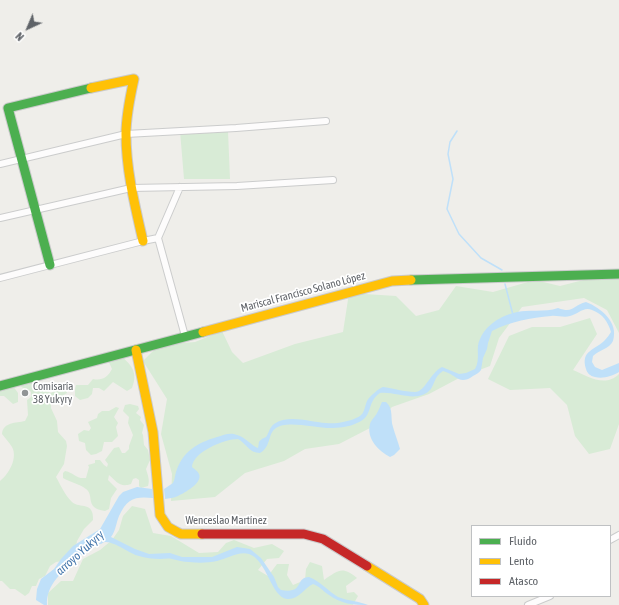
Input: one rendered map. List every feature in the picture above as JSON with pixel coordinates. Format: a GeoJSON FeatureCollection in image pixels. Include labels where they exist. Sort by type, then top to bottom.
{"type":"FeatureCollection","features":[{"type":"Feature","properties":{"kind":"main road"},"geometry":{"type":"LineString","coordinates":[[50,265],[8,108],[71,91],[134,79],[129,99],[126,134],[131,188],[143,241]]}},
{"type":"Feature","properties":{"kind":"main road","name":"Mariscal Francisco Solano López"},"geometry":{"type":"LineString","coordinates":[[0,386],[392,281],[619,274]]}},
{"type":"Feature","properties":{"kind":"main road","name":"Wenceslao Martínez"},"geometry":{"type":"LineString","coordinates":[[136,350],[153,432],[160,515],[164,524],[172,531],[181,534],[304,534],[323,539],[402,587],[420,599],[424,605]]}},
{"type":"Feature","properties":{"kind":"street"},"geometry":{"type":"LineString","coordinates":[[0,164],[126,134],[326,121]]}},
{"type":"Feature","properties":{"kind":"street"},"geometry":{"type":"LineString","coordinates":[[0,218],[131,188],[237,186],[333,180]]}},
{"type":"Feature","properties":{"kind":"street"},"geometry":{"type":"LineString","coordinates":[[180,187],[158,238],[186,336]]}},
{"type":"Feature","properties":{"kind":"street"},"geometry":{"type":"LineString","coordinates":[[0,278],[158,238]]}},
{"type":"Feature","properties":{"kind":"street"},"geometry":{"type":"LineString","coordinates":[[528,605],[548,597]]}},
{"type":"Feature","properties":{"kind":"green space"},"geometry":{"type":"Polygon","coordinates":[[[180,131],[228,131],[230,179],[184,179],[180,131]]]}},
{"type":"Feature","properties":{"kind":"green space"},"geometry":{"type":"Polygon","coordinates":[[[619,272],[619,333],[607,310],[584,298],[522,307],[499,338],[490,366],[461,377],[429,394],[392,407],[372,427],[339,444],[305,449],[284,461],[245,473],[215,497],[171,501],[172,474],[161,434],[167,399],[143,361],[159,345],[195,342],[222,331],[232,352],[243,363],[295,344],[343,332],[349,293],[396,296],[416,316],[439,310],[456,286],[493,292],[535,280],[560,286],[619,272]]]}},
{"type":"Feature","properties":{"kind":"green space"},"geometry":{"type":"Polygon","coordinates":[[[590,318],[597,334],[573,370],[596,380],[608,380],[619,374],[619,424],[610,449],[589,454],[575,436],[567,405],[550,388],[510,390],[488,379],[509,336],[532,327],[560,327],[590,318]]]}},
{"type":"Feature","properties":{"kind":"green space"},"geometry":{"type":"Polygon","coordinates":[[[116,351],[131,366],[134,376],[132,388],[127,391],[113,382],[104,391],[99,388],[93,388],[92,394],[88,398],[80,400],[75,396],[76,385],[88,385],[93,379],[102,379],[109,374],[112,369],[108,360],[116,351]]]}},
{"type":"Feature","properties":{"kind":"green space"},"geometry":{"type":"Polygon","coordinates":[[[36,380],[51,393],[65,385],[67,393],[51,402],[51,408],[57,421],[58,432],[66,441],[67,446],[64,464],[56,477],[72,502],[86,506],[91,510],[93,520],[84,529],[77,541],[76,547],[62,561],[56,562],[50,566],[45,576],[39,579],[36,586],[32,586],[29,593],[25,596],[15,589],[10,589],[2,581],[0,581],[0,481],[12,466],[14,456],[12,447],[2,434],[7,425],[25,421],[28,415],[27,400],[31,397],[31,392],[20,386],[20,383],[36,380]]]}},
{"type":"Feature","properties":{"kind":"green space"},"geometry":{"type":"Polygon","coordinates":[[[0,384],[13,386],[18,393],[18,402],[13,404],[4,396],[0,396],[0,384]]]}},
{"type":"Feature","properties":{"kind":"green space"},"geometry":{"type":"Polygon","coordinates":[[[130,404],[138,406],[139,409],[136,413],[141,417],[140,420],[144,425],[142,433],[144,445],[148,450],[150,460],[146,469],[149,480],[148,486],[141,488],[139,486],[139,480],[136,478],[133,479],[131,484],[124,485],[116,482],[109,475],[108,480],[117,489],[111,498],[109,509],[105,511],[94,507],[91,502],[89,492],[81,486],[63,478],[63,473],[65,471],[79,478],[86,478],[89,467],[88,465],[95,463],[95,460],[100,460],[107,467],[108,464],[105,460],[114,448],[119,447],[122,453],[125,453],[129,449],[133,435],[128,423],[129,417],[123,411],[125,405],[130,404]]]}},
{"type":"Feature","properties":{"kind":"green space"},"geometry":{"type":"Polygon","coordinates":[[[116,407],[119,408],[114,417],[118,423],[116,427],[118,436],[112,442],[104,442],[102,451],[91,455],[86,450],[85,443],[79,441],[78,434],[84,430],[89,431],[91,428],[88,422],[97,418],[98,414],[102,411],[109,411],[116,407]]]}},
{"type":"Feature","properties":{"kind":"green space"},"geometry":{"type":"Polygon","coordinates":[[[132,506],[145,509],[153,533],[171,536],[199,553],[218,552],[226,543],[234,540],[254,548],[272,544],[284,551],[279,558],[267,559],[258,570],[268,576],[277,564],[289,564],[287,575],[293,585],[305,580],[306,569],[310,562],[322,566],[324,580],[340,571],[352,574],[357,578],[346,586],[347,593],[354,592],[358,596],[353,605],[48,605],[48,593],[61,581],[73,581],[83,559],[100,550],[112,540],[119,530],[123,516],[132,506]]]}},
{"type":"Feature","properties":{"kind":"water"},"geometry":{"type":"Polygon","coordinates":[[[586,302],[603,312],[611,322],[614,334],[611,344],[593,356],[592,362],[595,367],[602,370],[619,363],[619,372],[607,377],[598,378],[590,375],[586,370],[585,358],[587,354],[605,340],[611,332],[604,319],[596,312],[586,309],[568,317],[553,316],[514,322],[492,331],[483,358],[481,370],[468,379],[461,380],[443,371],[437,376],[431,389],[424,394],[412,396],[380,393],[373,401],[366,417],[347,426],[330,428],[294,424],[281,426],[276,428],[271,433],[268,444],[260,453],[250,450],[238,439],[225,441],[210,447],[194,461],[192,467],[197,471],[199,477],[196,484],[178,496],[165,499],[164,489],[173,483],[179,465],[187,453],[203,442],[232,434],[243,438],[258,448],[259,441],[266,437],[272,426],[286,419],[333,423],[345,422],[359,417],[364,411],[368,399],[383,387],[415,392],[422,389],[434,373],[442,367],[459,374],[475,369],[478,361],[478,346],[480,339],[483,333],[499,319],[518,312],[558,308],[570,310],[586,302]]]}},
{"type":"Feature","properties":{"kind":"water"},"geometry":{"type":"Polygon","coordinates":[[[382,402],[386,402],[390,408],[392,424],[400,449],[390,457],[374,444],[369,429],[382,402]]]}},
{"type":"Feature","properties":{"kind":"water","name":"arroyo Yukyry"},"geometry":{"type":"Polygon","coordinates":[[[137,487],[152,489],[153,498],[137,498],[125,505],[111,537],[149,554],[170,553],[182,557],[212,557],[237,547],[250,549],[261,558],[281,590],[293,590],[304,578],[309,577],[317,581],[338,597],[368,605],[343,602],[329,595],[313,584],[295,598],[287,599],[282,597],[277,592],[260,563],[249,554],[245,553],[237,554],[221,560],[199,563],[170,559],[155,559],[135,555],[109,542],[105,542],[87,550],[61,573],[52,584],[47,597],[47,605],[44,605],[36,600],[37,589],[41,579],[54,569],[73,546],[100,529],[119,496],[123,492],[137,487]]]}},
{"type":"Feature","properties":{"kind":"waterway"},"geometry":{"type":"LineString","coordinates":[[457,131],[450,142],[448,154],[453,179],[447,209],[459,234],[481,258],[502,270]]}},
{"type":"Feature","properties":{"kind":"waterway"},"geometry":{"type":"LineString","coordinates":[[505,284],[513,315]]}},
{"type":"Feature","properties":{"kind":"traffic: fast"},"geometry":{"type":"LineString","coordinates":[[50,265],[8,108],[91,88]]}},
{"type":"Feature","properties":{"kind":"traffic: fast"},"geometry":{"type":"LineString","coordinates":[[411,280],[619,274]]}},
{"type":"Feature","properties":{"kind":"traffic: fast"},"geometry":{"type":"LineString","coordinates":[[0,386],[203,332]]}},
{"type":"Feature","properties":{"kind":"traffic: slow"},"geometry":{"type":"LineString","coordinates":[[91,88],[134,79],[127,120],[126,147],[132,188],[143,241]]}},
{"type":"Feature","properties":{"kind":"traffic: slow"},"geometry":{"type":"LineString","coordinates":[[203,332],[392,281],[411,280]]}},
{"type":"Feature","properties":{"kind":"traffic: slow"},"geometry":{"type":"LineString","coordinates":[[136,350],[153,432],[160,515],[168,527],[181,534],[202,534]]}},
{"type":"Feature","properties":{"kind":"traffic: slow"},"geometry":{"type":"LineString","coordinates":[[367,566],[420,599],[424,605]]}},
{"type":"Feature","properties":{"kind":"traffic: jam"},"geometry":{"type":"LineString","coordinates":[[202,534],[304,534],[323,539],[367,566]]}},
{"type":"Feature","properties":{"kind":"place","name":"Comisaría 38 Yukyry"},"geometry":{"type":"Point","coordinates":[25,393]}}]}
